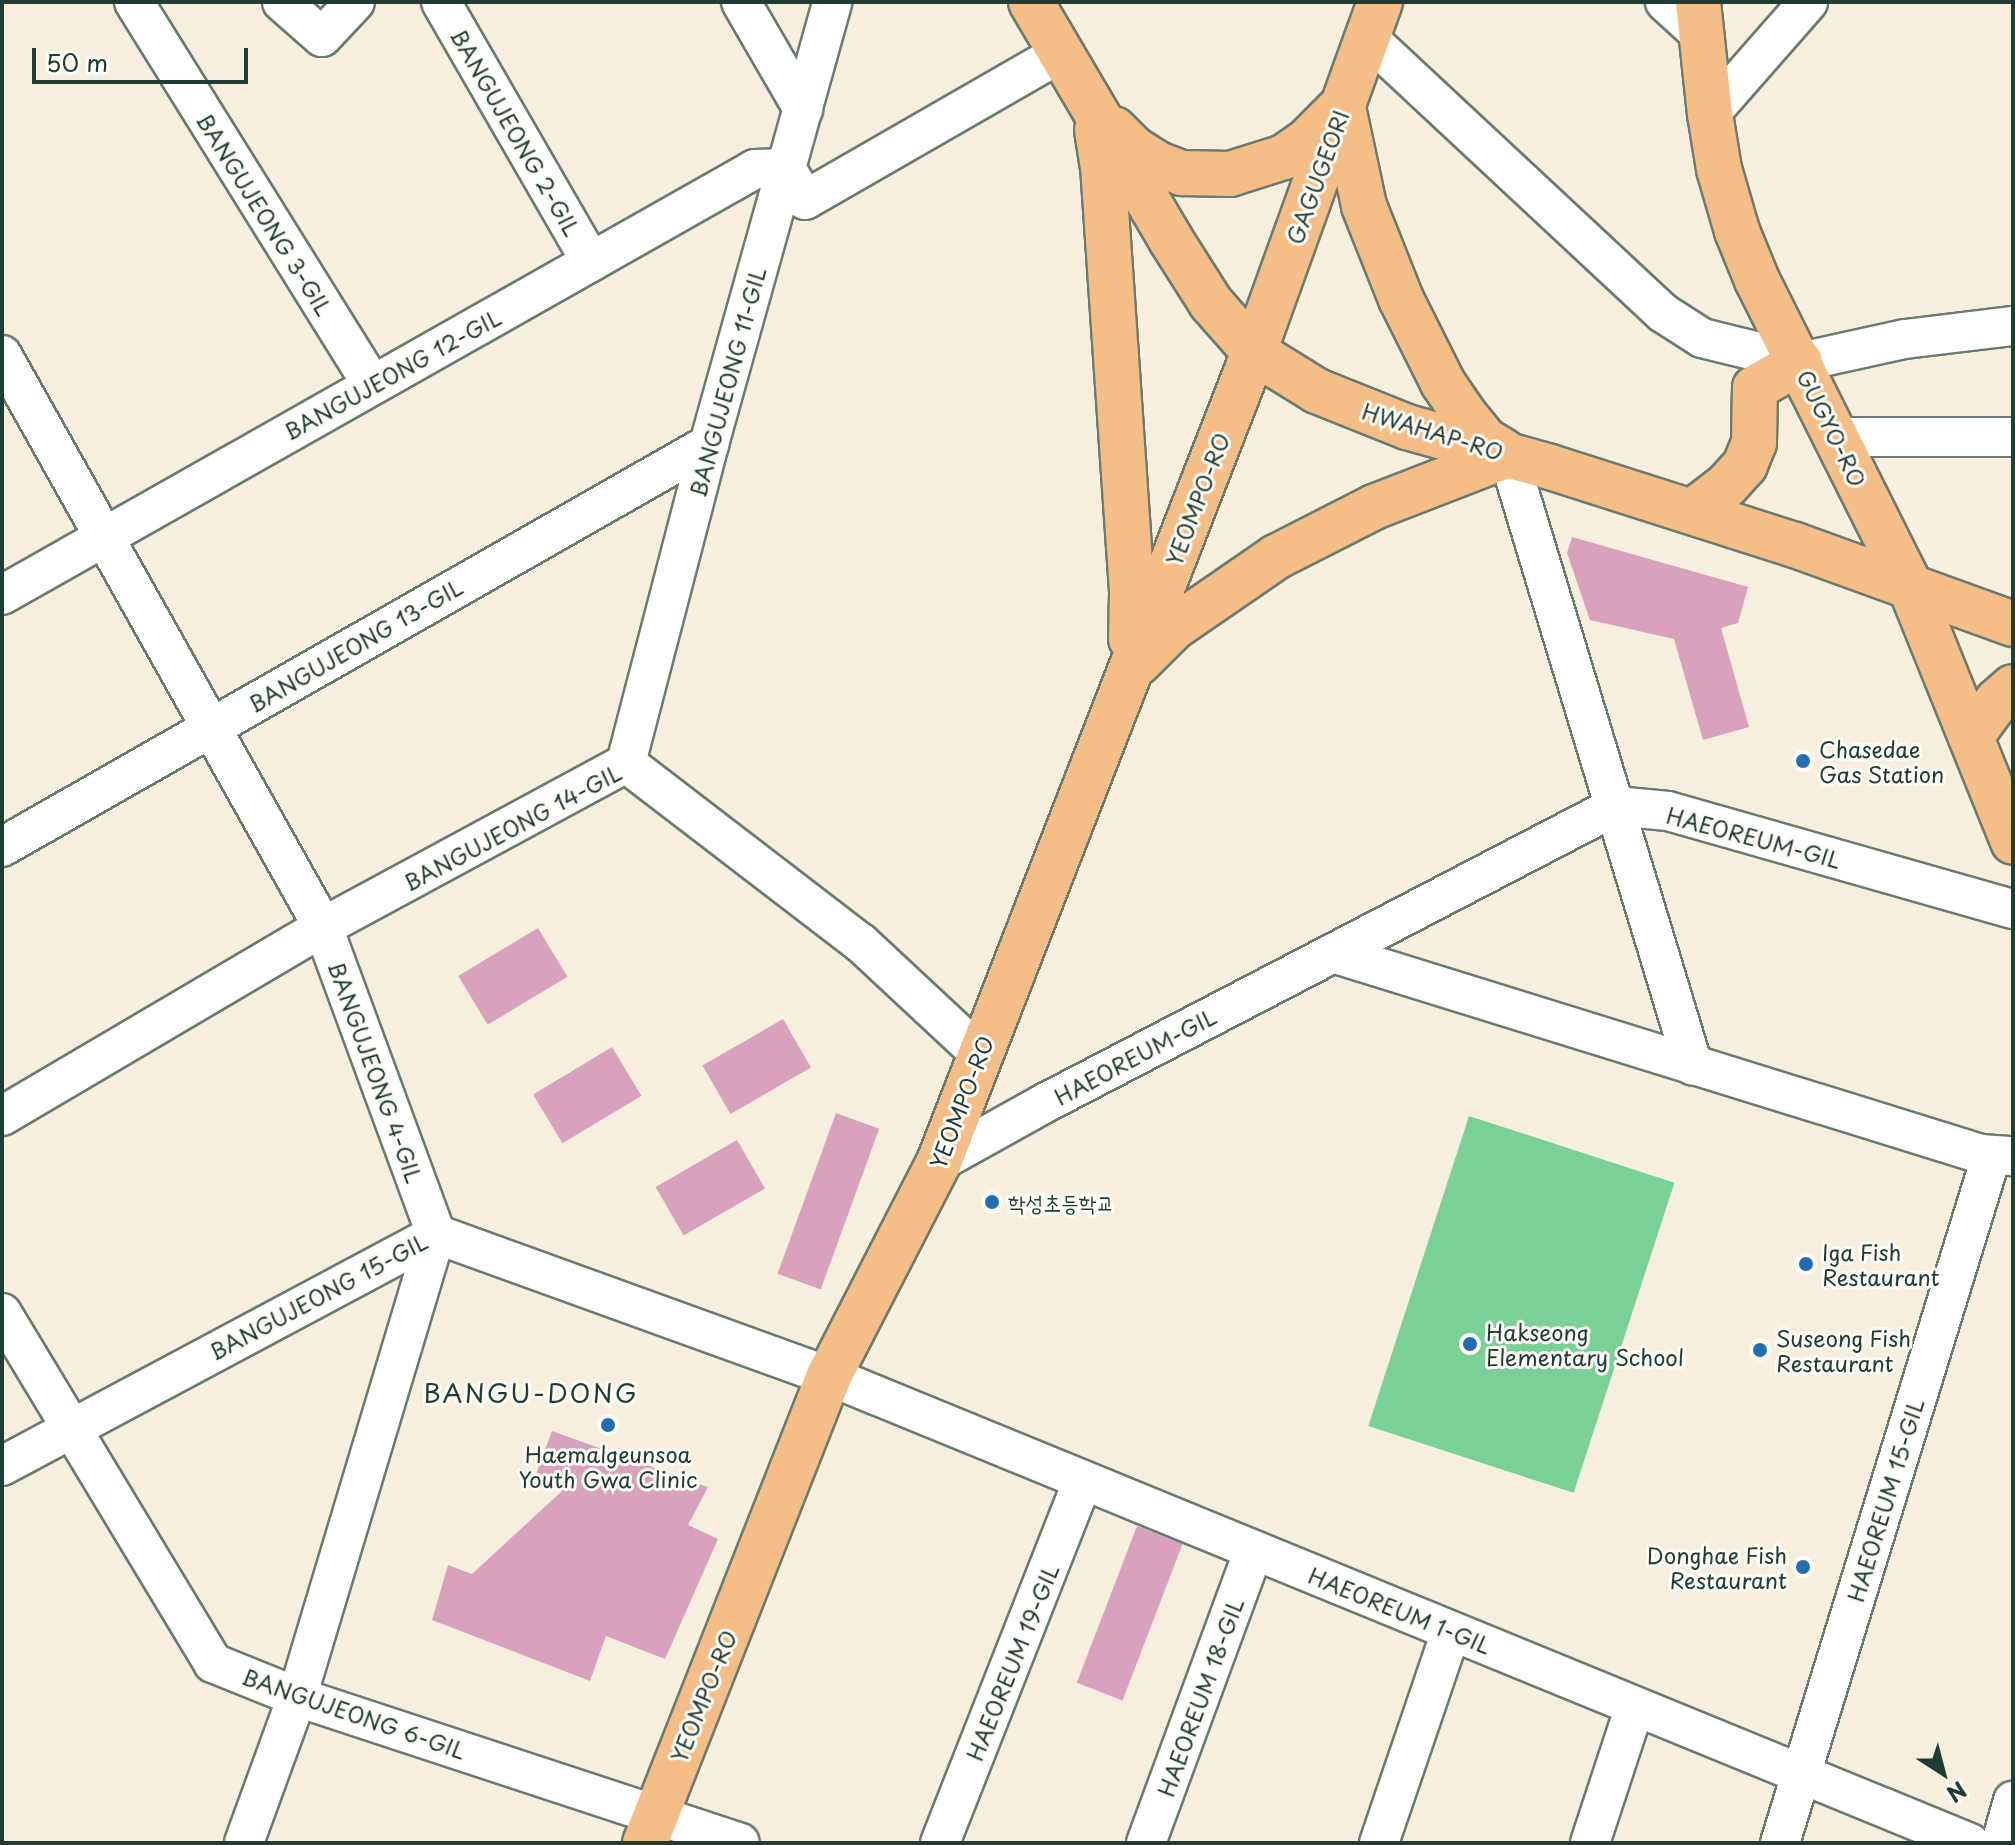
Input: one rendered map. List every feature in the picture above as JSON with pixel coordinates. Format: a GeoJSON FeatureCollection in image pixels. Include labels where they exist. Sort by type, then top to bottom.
{"type":"FeatureCollection","features":[{"type":"Feature","properties":{"kind":"main road","name":"HWAHAP-RO"},"geometry":{"type":"LineString","coordinates":[[1031,2],[1211,303],[1254,352],[1317,391],[1407,427],[1692,512],[1909,584],[2013,624]]}},
{"type":"Feature","properties":{"kind":"main road","name":"GUGYO-RO"},"geometry":{"type":"LineString","coordinates":[[1699,18],[1719,169],[1737,231],[1757,280],[1909,584],[2013,842]]}},
{"type":"Feature","properties":{"kind":"main road","name":"GAGUGEORI"},"geometry":{"type":"LineString","coordinates":[[1254,352],[1373,19]]}},
{"type":"Feature","properties":{"kind":"main road"},"geometry":{"type":"LineString","coordinates":[[1092,107],[1146,156],[1182,173],[1205,176],[1258,168],[1284,157],[1307,141],[1343,106]]}},
{"type":"Feature","properties":{"kind":"main road"},"geometry":{"type":"LineString","coordinates":[[1343,106],[1364,206],[1415,327],[1443,383],[1464,414],[1485,440],[1508,455]]}},
{"type":"Feature","properties":{"kind":"main road"},"geometry":{"type":"LineString","coordinates":[[1092,107],[1103,166],[1132,593],[1130,670]]}},
{"type":"Feature","properties":{"kind":"main road","name":"YEOMPO-RO"},"geometry":{"type":"LineString","coordinates":[[651,1828],[829,1376],[939,1162],[1254,352]]}},
{"type":"Feature","properties":{"kind":"main road"},"geometry":{"type":"LineString","coordinates":[[1692,512],[1727,485],[1745,465],[1754,443],[1755,388],[1800,362]]}},
{"type":"Feature","properties":{"kind":"main road"},"geometry":{"type":"LineString","coordinates":[[1130,670],[1173,628],[1276,557],[1374,507],[1508,455]]}},
{"type":"Feature","properties":{"kind":"main road"},"geometry":{"type":"LineString","coordinates":[[1971,737],[1997,701],[2013,687]]}},
{"type":"Feature","properties":{"kind":"street","name":"BANGUJEONG 3-GIL"},"geometry":{"type":"LineString","coordinates":[[134,2],[372,385]]}},
{"type":"Feature","properties":{"kind":"street"},"geometry":{"type":"LineString","coordinates":[[282,2],[322,37],[355,2]]}},
{"type":"Feature","properties":{"kind":"street","name":"BANGUJEONG 2-GIL"},"geometry":{"type":"LineString","coordinates":[[441,2],[591,262]]}},
{"type":"Feature","properties":{"kind":"street"},"geometry":{"type":"LineString","coordinates":[[741,2],[803,109]]}},
{"type":"Feature","properties":{"kind":"street","name":"BANGUJEONG 11-GIL"},"geometry":{"type":"LineString","coordinates":[[626,763],[709,444],[832,2]]}},
{"type":"Feature","properties":{"kind":"street"},"geometry":{"type":"LineString","coordinates":[[1665,2],[1699,18]]}},
{"type":"Feature","properties":{"kind":"street"},"geometry":{"type":"LineString","coordinates":[[1710,114],[1808,2]]}},
{"type":"Feature","properties":{"kind":"street"},"geometry":{"type":"LineString","coordinates":[[1373,19],[1663,313],[1702,338],[1800,362],[1905,339],[2013,326]]}},
{"type":"Feature","properties":{"kind":"street"},"geometry":{"type":"LineString","coordinates":[[786,168],[805,200],[1061,53]]}},
{"type":"Feature","properties":{"kind":"street","name":"BANGUJEONG 12-GIL"},"geometry":{"type":"LineString","coordinates":[[2,595],[755,169],[786,168]]}},
{"type":"Feature","properties":{"kind":"street","name":"BANGUJEONG 4-GIL"},"geometry":{"type":"LineString","coordinates":[[2,355],[102,536],[213,726],[323,927],[436,1234]]}},
{"type":"Feature","properties":{"kind":"street"},"geometry":{"type":"LineString","coordinates":[[1837,437],[2013,437]]}},
{"type":"Feature","properties":{"kind":"street","name":"BANGUJEONG 13-GIL"},"geometry":{"type":"LineString","coordinates":[[2,847],[709,444]]}},
{"type":"Feature","properties":{"kind":"street"},"geometry":{"type":"LineString","coordinates":[[1508,455],[1693,1066]]}},
{"type":"Feature","properties":{"kind":"street","name":"BANGUJEONG 14-GIL"},"geometry":{"type":"LineString","coordinates":[[2,1116],[323,927],[626,763],[861,943],[980,1054]]}},
{"type":"Feature","properties":{"kind":"street","name":"HAEOREUM-GIL"},"geometry":{"type":"LineString","coordinates":[[939,1162],[1616,806],[1668,811],[2013,909]]}},
{"type":"Feature","properties":{"kind":"street"},"geometry":{"type":"LineString","coordinates":[[1333,953],[1693,1066],[2002,1156]]}},
{"type":"Feature","properties":{"kind":"street","name":"HAEOREUM 15-GIL"},"geometry":{"type":"LineString","coordinates":[[1780,1843],[2002,1156]]}},
{"type":"Feature","properties":{"kind":"street"},"geometry":{"type":"LineString","coordinates":[[244,1843],[297,1697],[436,1234]]}},
{"type":"Feature","properties":{"kind":"street","name":"BANGUJEONG 15-GIL"},"geometry":{"type":"LineString","coordinates":[[2,1466],[436,1234],[829,1376]]}},
{"type":"Feature","properties":{"kind":"street","name":"BANGUJEONG 6-GIL"},"geometry":{"type":"LineString","coordinates":[[2,1313],[213,1663],[651,1828],[740,1843]]}},
{"type":"Feature","properties":{"kind":"street","name":"HAEOREUM 1-GIL"},"geometry":{"type":"LineString","coordinates":[[829,1376],[1970,1843]]}},
{"type":"Feature","properties":{"kind":"street","name":"HAEOREUM 19-GIL"},"geometry":{"type":"LineString","coordinates":[[940,1843],[1083,1480]]}},
{"type":"Feature","properties":{"kind":"street","name":"HAEOREUM 18-GIL"},"geometry":{"type":"LineString","coordinates":[[1146,1843],[1254,1550]]}},
{"type":"Feature","properties":{"kind":"street"},"geometry":{"type":"LineString","coordinates":[[1379,1843],[1451,1631]]}},
{"type":"Feature","properties":{"kind":"street"},"geometry":{"type":"LineString","coordinates":[[1590,1843],[1635,1706]]}},
{"type":"Feature","properties":{"kind":"street"},"geometry":{"type":"LineString","coordinates":[[2001,1843],[2013,1801]]}},
{"type":"Feature","properties":{"kind":"green space"},"geometry":{"type":"Polygon","coordinates":[[[1469,1116],[1674,1183],[1574,1493],[1368,1426],[1469,1116]]]}},
{"type":"Feature","properties":{"kind":"building"},"geometry":{"type":"Polygon","coordinates":[[[1572,537],[1748,587],[1738,623],[1721,628],[1749,727],[1703,740],[1674,639],[1590,620],[1567,553],[1572,537]]]}},
{"type":"Feature","properties":{"kind":"building"},"geometry":{"type":"Polygon","coordinates":[[[538,928],[567,977],[488,1025],[458,976],[538,928]]]}},
{"type":"Feature","properties":{"kind":"building"},"geometry":{"type":"Polygon","coordinates":[[[783,1019],[811,1067],[730,1114],[702,1066],[783,1019]]]}},
{"type":"Feature","properties":{"kind":"building"},"geometry":{"type":"Polygon","coordinates":[[[612,1047],[641,1096],[562,1143],[533,1094],[612,1047]]]}},
{"type":"Feature","properties":{"kind":"building"},"geometry":{"type":"Polygon","coordinates":[[[836,1113],[879,1129],[821,1289],[778,1274],[836,1113]]]}},
{"type":"Feature","properties":{"kind":"building"},"geometry":{"type":"Polygon","coordinates":[[[737,1140],[765,1188],[684,1235],[656,1187],[737,1140]]]}},
{"type":"Feature","properties":{"kind":"building"},"geometry":{"type":"Polygon","coordinates":[[[552,1431],[708,1487],[688,1525],[718,1539],[665,1659],[606,1636],[590,1681],[432,1620],[448,1565],[472,1574],[562,1491],[536,1474],[552,1431]]]}},
{"type":"Feature","properties":{"kind":"building"},"geometry":{"type":"Polygon","coordinates":[[[1137,1526],[1183,1544],[1123,1700],[1077,1683],[1137,1526]]]}},
{"type":"Feature","properties":{"kind":"place","name":"Chasedae Gas Station"},"geometry":{"type":"Point","coordinates":[1803,761]}},
{"type":"Feature","properties":{"kind":"place","name":"학성초등학교"},"geometry":{"type":"Point","coordinates":[992,1202]}},
{"type":"Feature","properties":{"kind":"place","name":"Iga Fish Restaurant"},"geometry":{"type":"Point","coordinates":[1806,1264]}},
{"type":"Feature","properties":{"kind":"place","name":"Hakseong Elementary School"},"geometry":{"type":"Point","coordinates":[1470,1344]}},
{"type":"Feature","properties":{"kind":"place","name":"Suseong Fish Restaurant"},"geometry":{"type":"Point","coordinates":[1760,1350]}},
{"type":"Feature","properties":{"kind":"place","name":"Haemalgeunsoa Youth Gwa Clinic"},"geometry":{"type":"Point","coordinates":[608,1425]}},
{"type":"Feature","properties":{"kind":"place","name":"Donghae Fish Restaurant"},"geometry":{"type":"Point","coordinates":[1803,1567]}},
{"type":"Feature","properties":{"kind":"district","name":"BANGU-DONG"},"geometry":{"type":"Point","coordinates":[531,1393]}}]}
